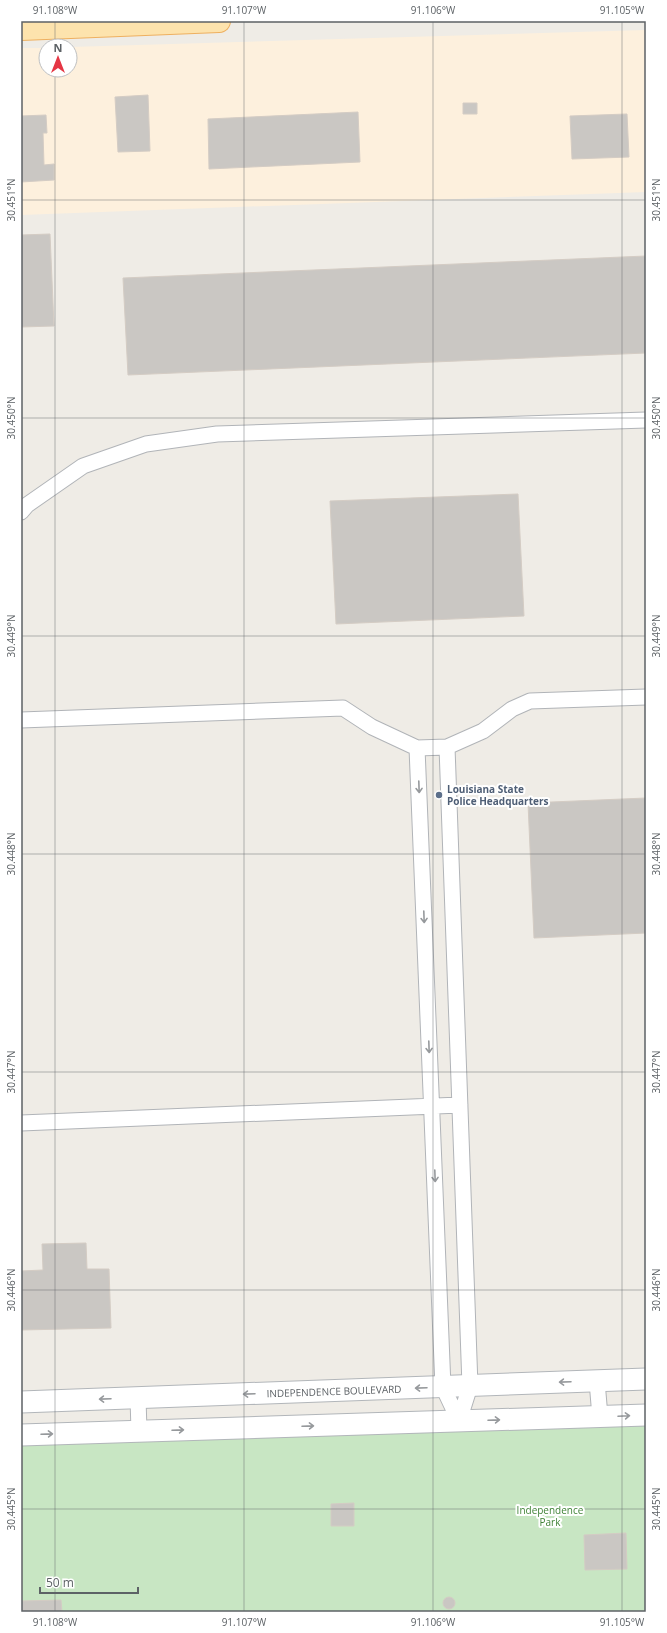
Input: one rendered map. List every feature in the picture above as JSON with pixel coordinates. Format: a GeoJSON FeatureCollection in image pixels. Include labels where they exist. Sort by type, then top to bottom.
{"type":"FeatureCollection","features":[{"type":"Feature","properties":{"kind":"main road"},"geometry":{"type":"LineString","coordinates":[[21,29],[161,22],[219,21]]}},
{"type":"Feature","properties":{"kind":"main road","name":"INDEPENDENCE BOULEVARD"},"geometry":{"type":"LineString","coordinates":[[21,1402],[646,1379]]}},
{"type":"Feature","properties":{"kind":"main road"},"geometry":{"type":"LineString","coordinates":[[21,1435],[646,1415]]}},
{"type":"Feature","properties":{"kind":"street"},"geometry":{"type":"LineString","coordinates":[[21,512],[27,505],[83,466],[146,444],[217,434],[646,420]]}},
{"type":"Feature","properties":{"kind":"street"},"geometry":{"type":"LineString","coordinates":[[21,720],[343,708],[372,727],[417,748],[447,747],[483,731],[512,709],[530,701],[646,697]]}},
{"type":"Feature","properties":{"kind":"street"},"geometry":{"type":"LineString","coordinates":[[447,747],[470,1386],[459,1421]]}},
{"type":"Feature","properties":{"kind":"street"},"geometry":{"type":"LineString","coordinates":[[417,748],[443,1387],[459,1421]]}},
{"type":"Feature","properties":{"kind":"street"},"geometry":{"type":"LineString","coordinates":[[21,1123],[460,1105]]}},
{"type":"Feature","properties":{"kind":"street"},"geometry":{"type":"LineString","coordinates":[[597,1381],[600,1417]]}},
{"type":"Feature","properties":{"kind":"street"},"geometry":{"type":"LineString","coordinates":[[138,1398],[139,1431]]}},
{"type":"Feature","properties":{"kind":"shaded area"},"geometry":{"type":"Polygon","coordinates":[[[646,30],[646,192],[21,215],[21,48],[38,48],[38,78],[78,78],[78,47],[646,30]]]}},
{"type":"Feature","properties":{"kind":"green space","name":"Independence Park"},"geometry":{"type":"Polygon","coordinates":[[[646,1416],[646,1612],[21,1612],[21,1441],[646,1416]]]}},
{"type":"Feature","properties":{"kind":"building"},"geometry":{"type":"Polygon","coordinates":[[[148,95],[150,151],[118,152],[115,97],[148,95]]]}},
{"type":"Feature","properties":{"kind":"building"},"geometry":{"type":"Polygon","coordinates":[[[463,103],[477,103],[477,114],[463,114],[463,103]]]}},
{"type":"Feature","properties":{"kind":"building"},"geometry":{"type":"Polygon","coordinates":[[[358,112],[360,162],[209,169],[208,119],[358,112]]]}},
{"type":"Feature","properties":{"kind":"building"},"geometry":{"type":"Polygon","coordinates":[[[627,114],[629,157],[572,159],[570,116],[627,114]]]}},
{"type":"Feature","properties":{"kind":"building"},"geometry":{"type":"Polygon","coordinates":[[[46,115],[47,133],[43,133],[44,165],[54,164],[54,180],[21,182],[21,116],[46,115]]]}},
{"type":"Feature","properties":{"kind":"building"},"geometry":{"type":"Polygon","coordinates":[[[50,234],[54,326],[21,327],[21,235],[50,234]]]}},
{"type":"Feature","properties":{"kind":"building"},"geometry":{"type":"Polygon","coordinates":[[[646,256],[646,353],[128,375],[123,278],[646,256]]]}},
{"type":"Feature","properties":{"kind":"building"},"geometry":{"type":"Polygon","coordinates":[[[518,494],[524,616],[336,624],[330,501],[518,494]]]}},
{"type":"Feature","properties":{"kind":"building"},"geometry":{"type":"Polygon","coordinates":[[[646,798],[646,933],[534,938],[528,803],[646,798]]]}},
{"type":"Feature","properties":{"kind":"building"},"geometry":{"type":"Polygon","coordinates":[[[86,1243],[87,1269],[109,1269],[111,1328],[21,1330],[21,1271],[43,1270],[42,1244],[86,1243]]]}},
{"type":"Feature","properties":{"kind":"building"},"geometry":{"type":"Polygon","coordinates":[[[354,1503],[354,1526],[331,1526],[331,1504],[354,1503]]]}},
{"type":"Feature","properties":{"kind":"building"},"geometry":{"type":"Polygon","coordinates":[[[626,1533],[627,1569],[585,1570],[584,1535],[626,1533]]]}},
{"type":"Feature","properties":{"kind":"building"},"geometry":{"type":"Polygon","coordinates":[[[449,1597],[453,1599],[455,1603],[453,1607],[449,1609],[445,1607],[443,1603],[445,1599],[449,1597]]]}},
{"type":"Feature","properties":{"kind":"building"},"geometry":{"type":"Polygon","coordinates":[[[61,1600],[62,1612],[21,1612],[21,1601],[61,1600]]]}},
{"type":"Feature","properties":{"kind":"place","name":"Louisiana State Police Headquarters"},"geometry":{"type":"Point","coordinates":[439,795]}}]}
